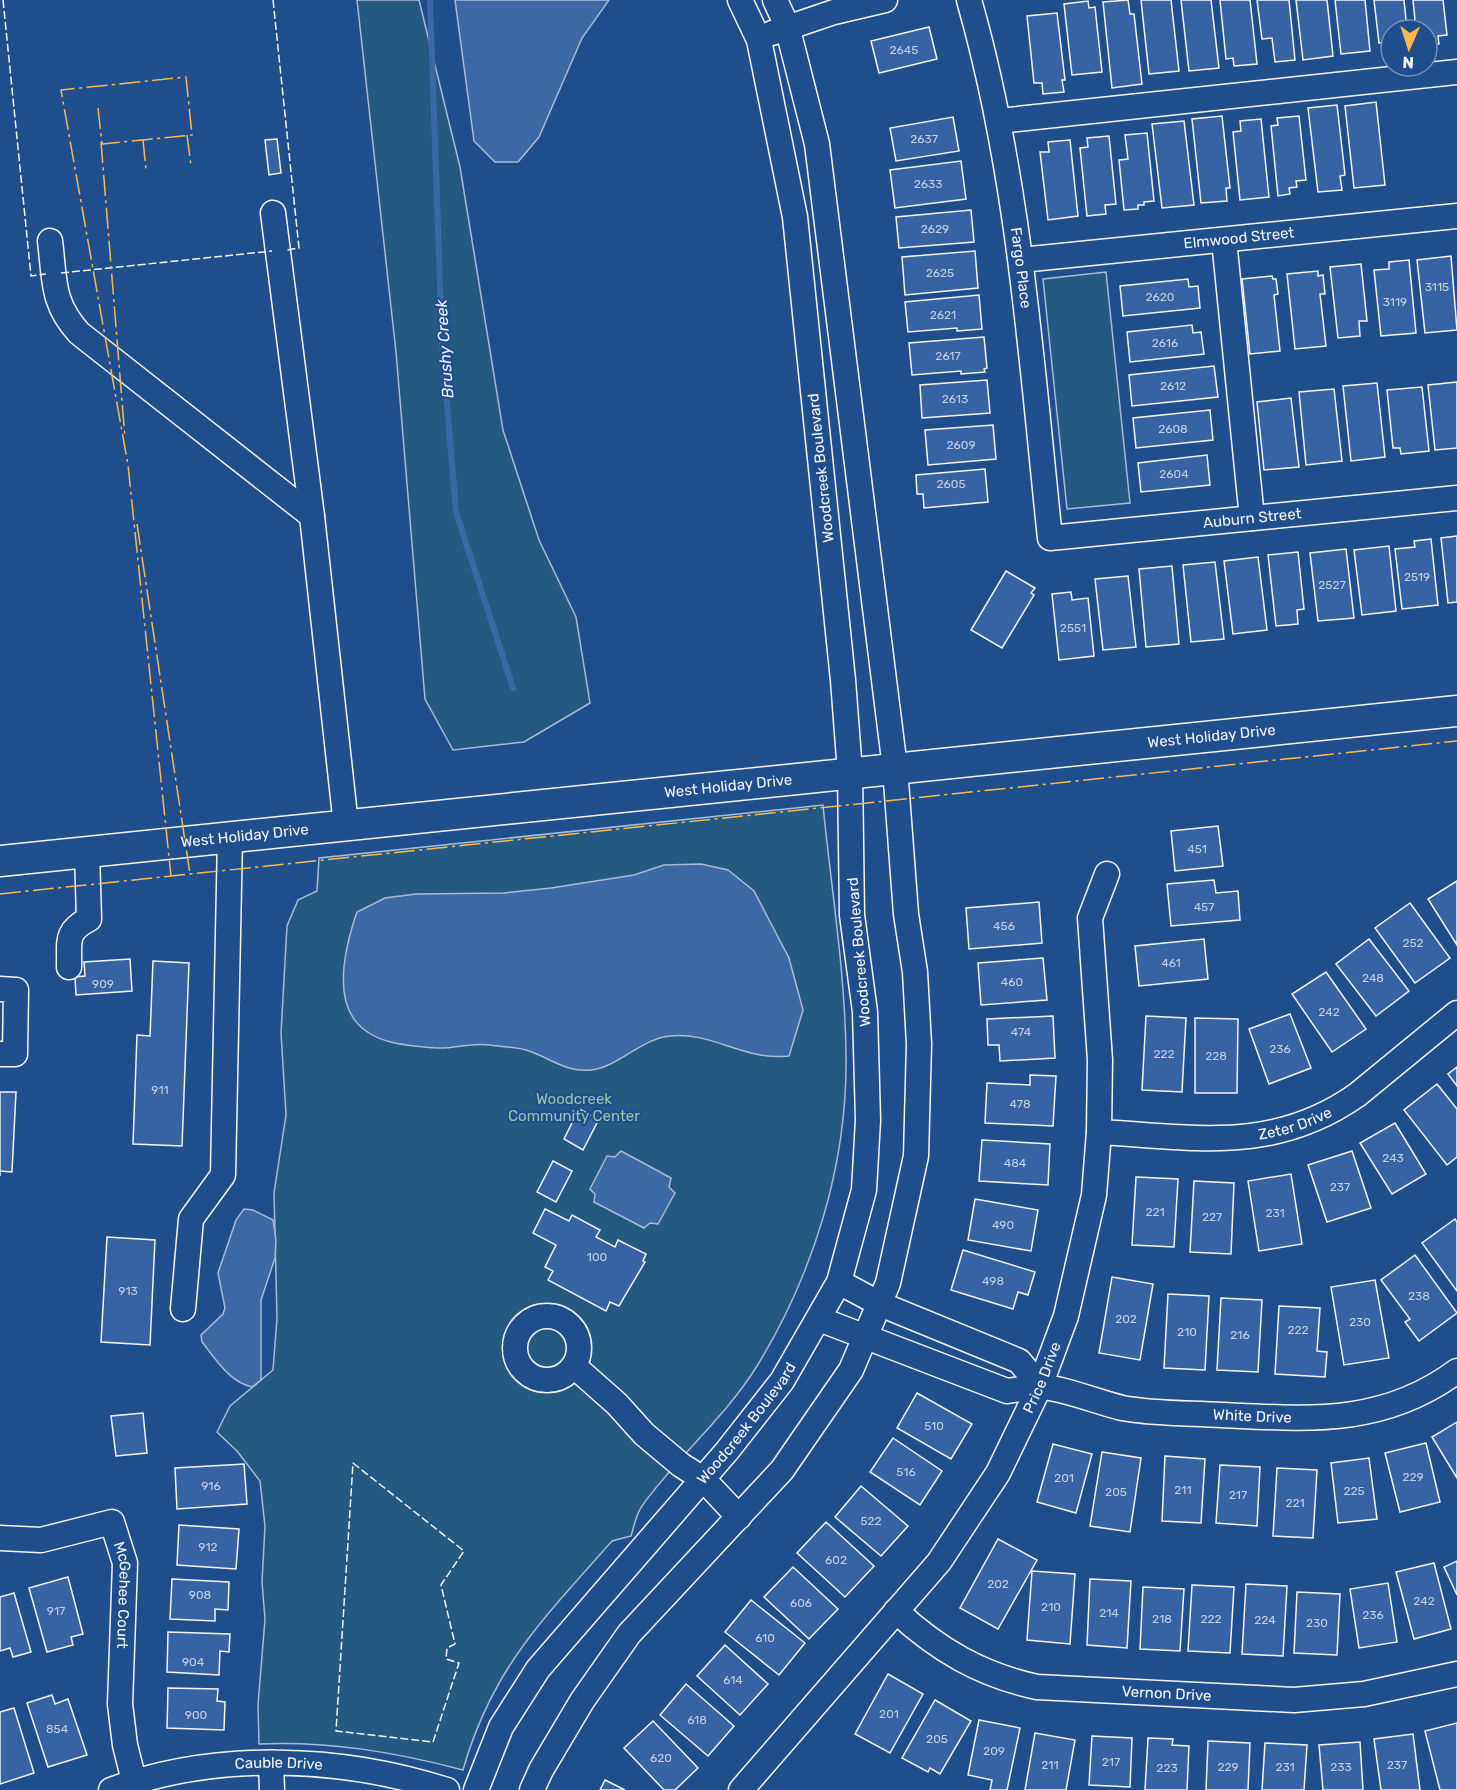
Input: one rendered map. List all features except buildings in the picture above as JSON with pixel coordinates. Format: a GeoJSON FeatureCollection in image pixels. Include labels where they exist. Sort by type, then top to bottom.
{"type":"FeatureCollection","features":[{"type":"Feature","properties":{"kind":"main road","name":"West Holiday Drive"},"geometry":{"type":"LineString","coordinates":[[0,861],[1457,711]]}},
{"type":"Feature","properties":{"kind":"street","name":"Woodcreek Boulevard"},"geometry":{"type":"LineString","coordinates":[[476,1790],[501,1727],[538,1669],[703,1479],[782,1381],[839,1282],[864,1190],[867,1120],[865,1012],[852,915],[850,772],[843,680],[795,217],[759,40],[740,0]]}},
{"type":"Feature","properties":{"kind":"street"},"geometry":{"type":"LineString","coordinates":[[532,1790],[541,1770],[582,1701],[629,1634],[782,1470],[851,1370],[880,1304],[901,1229],[916,1156],[919,1100],[915,972],[906,914],[895,768],[817,144],[788,27],[775,0]]}},
{"type":"Feature","properties":{"kind":"street"},"geometry":{"type":"LineString","coordinates":[[759,40],[788,27],[834,12],[885,0]]}},
{"type":"Feature","properties":{"kind":"street","name":"Fargo Place"},"geometry":{"type":"LineString","coordinates":[[969,0],[999,122],[1021,260],[1050,538]]}},
{"type":"Feature","properties":{"kind":"street"},"geometry":{"type":"LineString","coordinates":[[999,122],[1457,72]]}},
{"type":"Feature","properties":{"kind":"street"},"geometry":{"type":"LineString","coordinates":[[273,213],[312,516],[346,825]]}},
{"type":"Feature","properties":{"kind":"street","name":"Elmwood Street"},"geometry":{"type":"LineString","coordinates":[[1021,260],[1457,216]]}},
{"type":"Feature","properties":{"kind":"street"},"geometry":{"type":"LineString","coordinates":[[1224,240],[1252,518]]}},
{"type":"Feature","properties":{"kind":"street"},"geometry":{"type":"LineString","coordinates":[[50,241],[57,300],[64,316],[79,333],[312,516]]}},
{"type":"Feature","properties":{"kind":"street","name":"Auburn Street"},"geometry":{"type":"LineString","coordinates":[[1050,538],[1457,498]]}},
{"type":"Feature","properties":{"kind":"street"},"geometry":{"type":"LineString","coordinates":[[183,1310],[191,1219],[223,1175],[230,837]]}},
{"type":"Feature","properties":{"kind":"street"},"geometry":{"type":"LineString","coordinates":[[69,967],[70,935],[75,926],[89,919],[87,852]]}},
{"type":"Feature","properties":{"kind":"street","name":"Price Drive"},"geometry":{"type":"LineString","coordinates":[[741,1790],[939,1562],[974,1513],[1014,1443],[1040,1386],[1066,1316],[1094,1195],[1099,1132],[1100,1039],[1090,918],[1107,874]]}},
{"type":"Feature","properties":{"kind":"street"},"geometry":{"type":"LineString","coordinates":[[0,989],[16,990],[15,1054],[0,1054]]}},
{"type":"Feature","properties":{"kind":"street","name":"Zeter Drive"},"geometry":{"type":"LineString","coordinates":[[1099,1132],[1229,1138],[1258,1137],[1291,1129],[1311,1122],[1349,1101],[1457,1013]]}},
{"type":"Feature","properties":{"kind":"street"},"geometry":{"type":"LineString","coordinates":[[839,1282],[880,1304],[1020,1361],[1040,1386]]}},
{"type":"Feature","properties":{"kind":"street","name":"White Drive"},"geometry":{"type":"LineString","coordinates":[[819,1319],[1007,1391],[1040,1386],[1101,1403],[1145,1411],[1306,1419],[1371,1412],[1424,1394],[1457,1371]]}},
{"type":"Feature","properties":{"kind":"street"},"geometry":{"type":"LineString","coordinates":[[574,1366],[617,1404],[644,1434],[681,1465],[703,1479],[739,1517]]}},
{"type":"Feature","properties":{"kind":"street","name":"McGehee Court"},"geometry":{"type":"LineString","coordinates":[[0,1538],[41,1540],[112,1522],[125,1563],[120,1704],[125,1745],[134,1781]]}},
{"type":"Feature","properties":{"kind":"street","name":"Vernon Drive"},"geometry":{"type":"LineString","coordinates":[[896,1611],[923,1636],[966,1664],[1037,1688],[1294,1700],[1387,1690],[1457,1674]]}},
{"type":"Feature","properties":{"kind":"street"},"geometry":{"type":"LineString","coordinates":[[271,1763],[272,1790]]}},
{"type":"Feature","properties":{"kind":"street","name":"Cauble Drive"},"geometry":{"type":"LineString","coordinates":[[111,1790],[134,1781],[173,1772],[271,1763],[348,1767],[384,1773],[447,1790]]}},
{"type":"Feature","properties":{"kind":"green space"},"geometry":{"type":"Polygon","coordinates":[[[357,0],[419,0],[460,167],[503,430],[539,540],[576,617],[590,703],[524,742],[453,750],[425,699],[396,352],[357,0]]]}},
{"type":"Feature","properties":{"kind":"green space"},"geometry":{"type":"Polygon","coordinates":[[[1106,272],[1130,503],[1067,509],[1043,279],[1106,272]]]}},
{"type":"Feature","properties":{"kind":"green space","name":"Woodcreek Community Center"},"geometry":{"type":"Polygon","coordinates":[[[823,805],[845,1022],[845,1094],[841,1135],[824,1216],[811,1255],[777,1330],[757,1366],[730,1403],[642,1506],[631,1536],[612,1541],[523,1646],[489,1702],[463,1770],[362,1749],[311,1744],[259,1744],[258,1705],[265,1619],[262,1582],[265,1526],[260,1481],[237,1451],[217,1432],[230,1406],[273,1370],[277,1318],[274,1193],[286,1115],[281,1033],[287,926],[298,900],[317,891],[319,858],[823,805]]]}},
{"type":"Feature","properties":{"kind":"shaded area"},"geometry":{"type":"Polygon","coordinates":[[[455,0],[609,0],[582,38],[539,137],[518,162],[495,162],[474,141],[455,0]]]}},
{"type":"Feature","properties":{"kind":"shaded area"},"geometry":{"type":"Polygon","coordinates":[[[701,864],[728,870],[754,891],[789,958],[803,1010],[789,1056],[757,1054],[700,1038],[670,1036],[649,1042],[601,1068],[582,1070],[566,1067],[517,1048],[483,1044],[436,1048],[390,1042],[366,1031],[355,1020],[348,1007],[344,992],[345,958],[357,912],[385,898],[416,894],[504,893],[551,888],[634,875],[664,865],[701,864]]]}},
{"type":"Feature","properties":{"kind":"shaded area"},"geometry":{"type":"Polygon","coordinates":[[[621,1151],[671,1178],[669,1187],[675,1193],[658,1224],[650,1223],[644,1228],[594,1202],[595,1194],[590,1189],[607,1156],[615,1157],[621,1151]]]}},
{"type":"Feature","properties":{"kind":"shaded area"},"geometry":{"type":"Polygon","coordinates":[[[244,1209],[253,1210],[273,1220],[276,1240],[275,1258],[261,1300],[261,1380],[252,1387],[236,1380],[224,1369],[202,1342],[201,1335],[223,1314],[225,1308],[218,1273],[236,1220],[244,1209]]]}},
{"type":"Feature","properties":{"kind":"waterway","name":"Brushy Creek"},"geometry":{"type":"LineString","coordinates":[[430,0],[442,343],[456,512],[513,688]]}},
{"type":"Feature","properties":{"kind":"fence"},"geometry":{"type":"LineString","coordinates":[[3,0],[31,276],[46,274]]}},
{"type":"Feature","properties":{"kind":"fence"},"geometry":{"type":"LineString","coordinates":[[273,0],[299,248],[287,250]]}},
{"type":"Feature","properties":{"kind":"fence"},"geometry":{"type":"LineString","coordinates":[[61,273],[272,251]]}},
{"type":"Feature","properties":{"kind":"fence"},"geometry":{"type":"LineString","coordinates":[[353,1463],[464,1551],[441,1585],[455,1644],[447,1648],[446,1659],[459,1663],[433,1742],[336,1731],[353,1463]]}},
{"type":"Feature","properties":{"kind":"power"},"geometry":{"type":"LineString","coordinates":[[98,108],[102,144],[192,135],[186,77],[61,90],[128,465],[171,876]]}},
{"type":"Feature","properties":{"kind":"power"},"geometry":{"type":"LineString","coordinates":[[187,135],[191,166]]}},
{"type":"Feature","properties":{"kind":"power"},"geometry":{"type":"LineString","coordinates":[[143,140],[146,170]]}},
{"type":"Feature","properties":{"kind":"power"},"geometry":{"type":"LineString","coordinates":[[101,142],[125,438]]}},
{"type":"Feature","properties":{"kind":"power"},"geometry":{"type":"LineString","coordinates":[[137,524],[190,874]]}},
{"type":"Feature","properties":{"kind":"power"},"geometry":{"type":"LineString","coordinates":[[0,894],[1457,741]]}}]}
